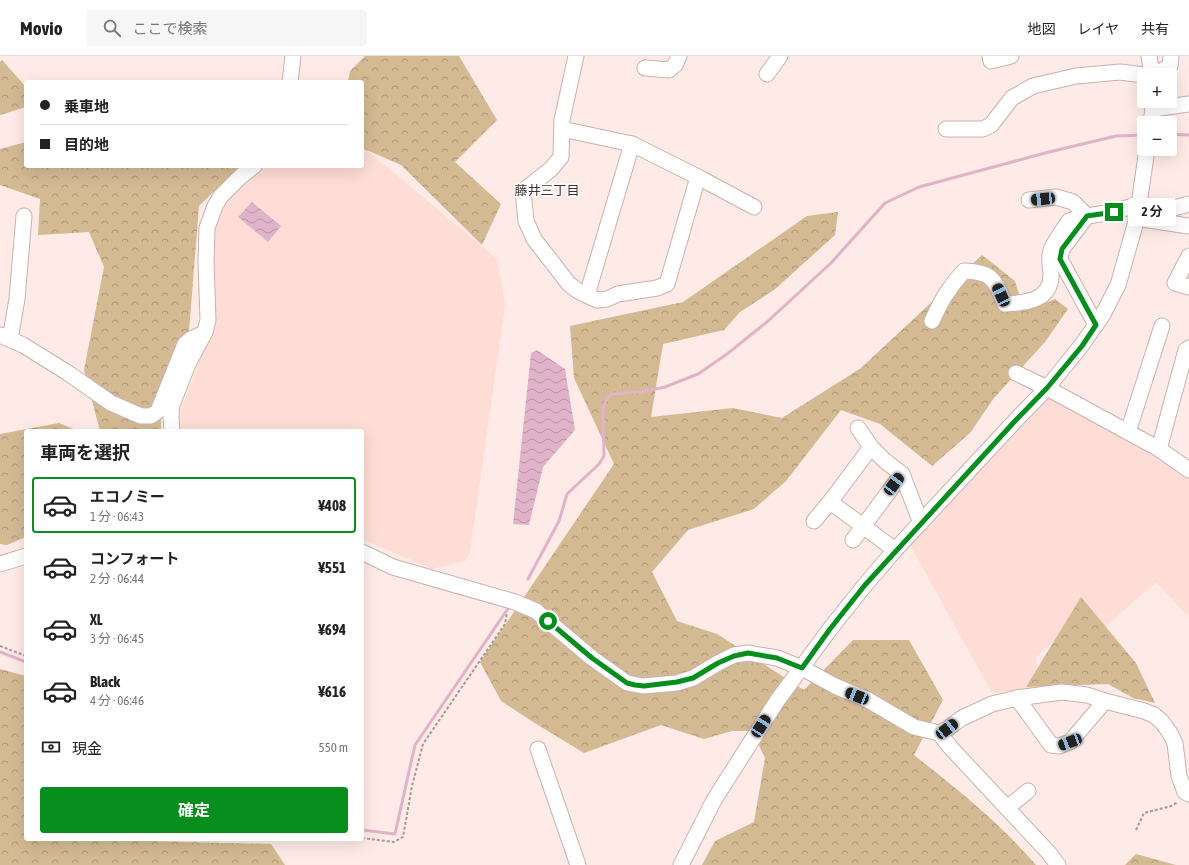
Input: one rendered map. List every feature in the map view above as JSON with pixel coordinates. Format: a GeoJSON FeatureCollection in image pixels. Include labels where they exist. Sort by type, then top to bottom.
{"type":"FeatureCollection","features":[{"type":"Feature","properties":{"kind":"street"},"geometry":{"type":"LineString","coordinates":[[290,80],[293,56]]}},
{"type":"Feature","properties":{"kind":"street"},"geometry":{"type":"LineString","coordinates":[[576,56],[562,120],[561,157],[551,169],[523,191],[526,221],[534,239],[569,284],[578,292],[597,300],[607,299],[618,294],[657,288],[667,284],[698,177]]}},
{"type":"Feature","properties":{"kind":"street"},"geometry":{"type":"LineString","coordinates":[[645,68],[669,70],[675,65],[679,56]]}},
{"type":"Feature","properties":{"kind":"street"},"geometry":{"type":"LineString","coordinates":[[767,74],[780,56]]}},
{"type":"Feature","properties":{"kind":"street"},"geometry":{"type":"LineString","coordinates":[[990,56],[990,61],[1011,56]]}},
{"type":"Feature","properties":{"kind":"street"},"geometry":{"type":"LineString","coordinates":[[1149,56],[1152,68]]}},
{"type":"Feature","properties":{"kind":"street"},"geometry":{"type":"LineString","coordinates":[[1166,68],[1170,66],[1171,56]]}},
{"type":"Feature","properties":{"kind":"street"},"geometry":{"type":"LineString","coordinates":[[946,129],[983,129],[991,125],[1012,98],[1032,86],[1083,75],[1120,72],[1137,74]]}},
{"type":"Feature","properties":{"kind":"street"},"geometry":{"type":"LineString","coordinates":[[1152,111],[1189,104]]}},
{"type":"Feature","properties":{"kind":"street"},"geometry":{"type":"LineString","coordinates":[[562,129],[632,144],[754,207]]}},
{"type":"Feature","properties":{"kind":"street"},"geometry":{"type":"LineString","coordinates":[[587,295],[632,144]]}},
{"type":"Feature","properties":{"kind":"street"},"geometry":{"type":"LineString","coordinates":[[681,865],[714,800],[777,701],[830,629],[895,550],[1047,388],[1082,346],[1102,316],[1118,285],[1138,211],[1147,156]]}},
{"type":"Feature","properties":{"kind":"street"},"geometry":{"type":"LineString","coordinates":[[172,429],[172,405],[188,364],[205,332],[208,320],[206,262],[207,228],[215,206],[221,196],[251,168]]}},
{"type":"Feature","properties":{"kind":"street"},"geometry":{"type":"LineString","coordinates":[[1029,200],[1056,198],[1073,202],[1087,216]]}},
{"type":"Feature","properties":{"kind":"street"},"geometry":{"type":"LineString","coordinates":[[932,321],[949,288],[964,271],[978,272],[989,276],[997,286],[1005,304],[1035,300],[1046,292],[1051,277],[1050,251],[1069,221],[1087,216],[1114,212],[1138,211],[1189,204]]}},
{"type":"Feature","properties":{"kind":"street"},"geometry":{"type":"LineString","coordinates":[[1138,211],[1189,226]]}},
{"type":"Feature","properties":{"kind":"street"},"geometry":{"type":"LineString","coordinates":[[24,216],[17,299],[5,337],[23,345],[111,402],[141,416],[151,416],[158,411],[185,344],[191,339],[205,332]]}},
{"type":"Feature","properties":{"kind":"street"},"geometry":{"type":"LineString","coordinates":[[1087,216],[1062,249],[1060,259],[1096,325]]}},
{"type":"Feature","properties":{"kind":"street"},"geometry":{"type":"LineString","coordinates":[[1189,256],[1176,283],[1189,287]]}},
{"type":"Feature","properties":{"kind":"street"},"geometry":{"type":"LineString","coordinates":[[1128,432],[1162,326]]}},
{"type":"Feature","properties":{"kind":"street"},"geometry":{"type":"LineString","coordinates":[[1159,449],[1186,350],[1189,348]]}},
{"type":"Feature","properties":{"kind":"street"},"geometry":{"type":"LineString","coordinates":[[1016,373],[1128,432],[1188,467]]}},
{"type":"Feature","properties":{"kind":"street"},"geometry":{"type":"LineString","coordinates":[[858,428],[885,461],[902,474],[921,523]]}},
{"type":"Feature","properties":{"kind":"street"},"geometry":{"type":"LineString","coordinates":[[814,521],[872,447]]}},
{"type":"Feature","properties":{"kind":"street"},"geometry":{"type":"LineString","coordinates":[[853,540],[902,474]]}},
{"type":"Feature","properties":{"kind":"street"},"geometry":{"type":"LineString","coordinates":[[830,502],[895,550]]}},
{"type":"Feature","properties":{"kind":"street"},"geometry":{"type":"LineString","coordinates":[[364,553],[393,567],[510,600],[536,611],[592,658],[627,683],[644,686],[677,682],[693,678],[718,663],[734,656],[748,653],[777,658],[802,668],[835,686],[868,700],[914,727],[939,733],[951,748],[1049,853],[1058,865]]}},
{"type":"Feature","properties":{"kind":"street"},"geometry":{"type":"LineString","coordinates":[[0,564],[24,557]]}},
{"type":"Feature","properties":{"kind":"street"},"geometry":{"type":"LineString","coordinates":[[939,733],[962,718],[992,704],[1017,698],[1062,692],[1087,695],[1144,711],[1154,715],[1162,722],[1175,743],[1179,776],[1187,793]]}},
{"type":"Feature","properties":{"kind":"street"},"geometry":{"type":"LineString","coordinates":[[1017,698],[1051,745],[1059,746],[1070,742],[1105,701]]}},
{"type":"Feature","properties":{"kind":"street"},"geometry":{"type":"LineString","coordinates":[[538,749],[578,865]]}},
{"type":"Feature","properties":{"kind":"street"},"geometry":{"type":"LineString","coordinates":[[1007,808],[1028,791]]}},
{"type":"Feature","properties":{"kind":"path"},"geometry":{"type":"LineString","coordinates":[[364,838],[394,842],[402,837],[412,786],[423,744],[506,624],[510,600]]}},
{"type":"Feature","properties":{"kind":"path"},"geometry":{"type":"LineString","coordinates":[[0,646],[24,655]]}},
{"type":"Feature","properties":{"kind":"path"},"geometry":{"type":"LineString","coordinates":[[1136,830],[1144,813],[1171,806],[1180,801],[1187,793]]}},
{"type":"Feature","properties":{"kind":"shaded area"},"geometry":{"type":"Polygon","coordinates":[[[364,148],[497,259],[505,305],[470,552],[465,561],[432,569],[364,540],[364,429],[180,429],[179,414],[212,328],[212,226],[229,194],[260,168],[364,168],[364,148]]]}},
{"type":"Feature","properties":{"kind":"shaded area"},"geometry":{"type":"Polygon","coordinates":[[[1046,396],[1155,456],[1189,478],[1189,614],[1187,615],[1156,582],[1097,634],[1080,618],[1036,657],[1038,691],[992,693],[910,545],[1046,396]]]}},
{"type":"Feature","properties":{"kind":"green space"},"geometry":{"type":"Polygon","coordinates":[[[365,56],[459,56],[497,120],[455,162],[501,204],[482,245],[401,165],[364,149],[364,80],[348,80],[350,71],[365,56]]]}},
{"type":"Feature","properties":{"kind":"green space"},"geometry":{"type":"Polygon","coordinates":[[[2,60],[24,85],[24,108],[0,115],[0,62],[2,60]]]}},
{"type":"Feature","properties":{"kind":"green space"},"geometry":{"type":"Polygon","coordinates":[[[24,143],[24,168],[238,168],[199,206],[187,356],[161,419],[161,429],[99,429],[84,370],[104,267],[89,232],[38,235],[40,199],[0,185],[0,149],[24,143]]]}},
{"type":"Feature","properties":{"kind":"green space"},"geometry":{"type":"Polygon","coordinates":[[[838,212],[835,235],[774,290],[740,312],[724,330],[663,344],[651,417],[733,408],[782,418],[861,368],[982,255],[1015,281],[1024,311],[1055,299],[1068,309],[1045,342],[994,398],[970,433],[932,466],[880,424],[841,410],[786,481],[754,509],[688,530],[652,572],[677,621],[717,634],[804,690],[853,640],[909,640],[943,700],[914,755],[993,821],[1036,865],[702,865],[715,841],[754,822],[765,758],[752,731],[732,731],[704,739],[661,725],[584,753],[501,701],[480,662],[614,464],[574,378],[570,326],[683,302],[807,216],[838,212]]]}},
{"type":"Feature","properties":{"kind":"green space"},"geometry":{"type":"Polygon","coordinates":[[[59,423],[73,429],[27,429],[59,423]]]}},
{"type":"Feature","properties":{"kind":"green space"},"geometry":{"type":"Polygon","coordinates":[[[24,430],[24,538],[7,545],[0,544],[0,434],[24,430]]]}},
{"type":"Feature","properties":{"kind":"green space"},"geometry":{"type":"Polygon","coordinates":[[[1081,597],[1136,663],[1155,703],[1133,698],[1108,684],[1026,687],[1081,597]]]}},
{"type":"Feature","properties":{"kind":"green space"},"geometry":{"type":"Polygon","coordinates":[[[0,669],[24,675],[24,841],[146,841],[271,844],[285,865],[0,865],[0,669]]]}},
{"type":"Feature","properties":{"kind":"green space"},"geometry":{"type":"Polygon","coordinates":[[[1136,854],[1176,865],[1125,865],[1136,854]]]}},
{"type":"Feature","properties":{"kind":"water"},"geometry":{"type":"Polygon","coordinates":[[[252,202],[281,226],[268,242],[238,217],[252,202]]]}},
{"type":"Feature","properties":{"kind":"water"},"geometry":{"type":"Polygon","coordinates":[[[537,350],[565,369],[575,430],[543,467],[529,525],[513,524],[531,353],[537,350]]]}},
{"type":"Feature","properties":{"kind":"waterway"},"geometry":{"type":"LineString","coordinates":[[1177,134],[1189,135]]}},
{"type":"Feature","properties":{"kind":"waterway"},"geometry":{"type":"LineString","coordinates":[[528,579],[559,521],[567,494],[599,464],[604,456],[603,407],[607,398],[612,394],[641,392],[665,387],[698,374],[727,354],[768,321],[831,263],[885,203],[919,187],[1049,152],[1116,136],[1137,135]]}},
{"type":"Feature","properties":{"kind":"waterway"},"geometry":{"type":"LineString","coordinates":[[364,830],[395,834],[415,745],[509,607]]}},
{"type":"Feature","properties":{"kind":"waterway"},"geometry":{"type":"LineString","coordinates":[[0,652],[24,661]]}},
{"type":"Feature","properties":{"kind":"district","name":"藤井三丁目"},"geometry":{"type":"Point","coordinates":[547,190]}},
{"type":"Feature","properties":{"kind":"route"},"geometry":{"type":"LineString","coordinates":[[548,621],[592,658],[627,683],[635,685],[659,685],[693,678],[718,663],[734,656],[748,653],[777,658],[802,668],[830,629],[895,550],[1047,388],[1082,346],[1096,325],[1060,259],[1062,249],[1087,216],[1114,212]]}}]}
